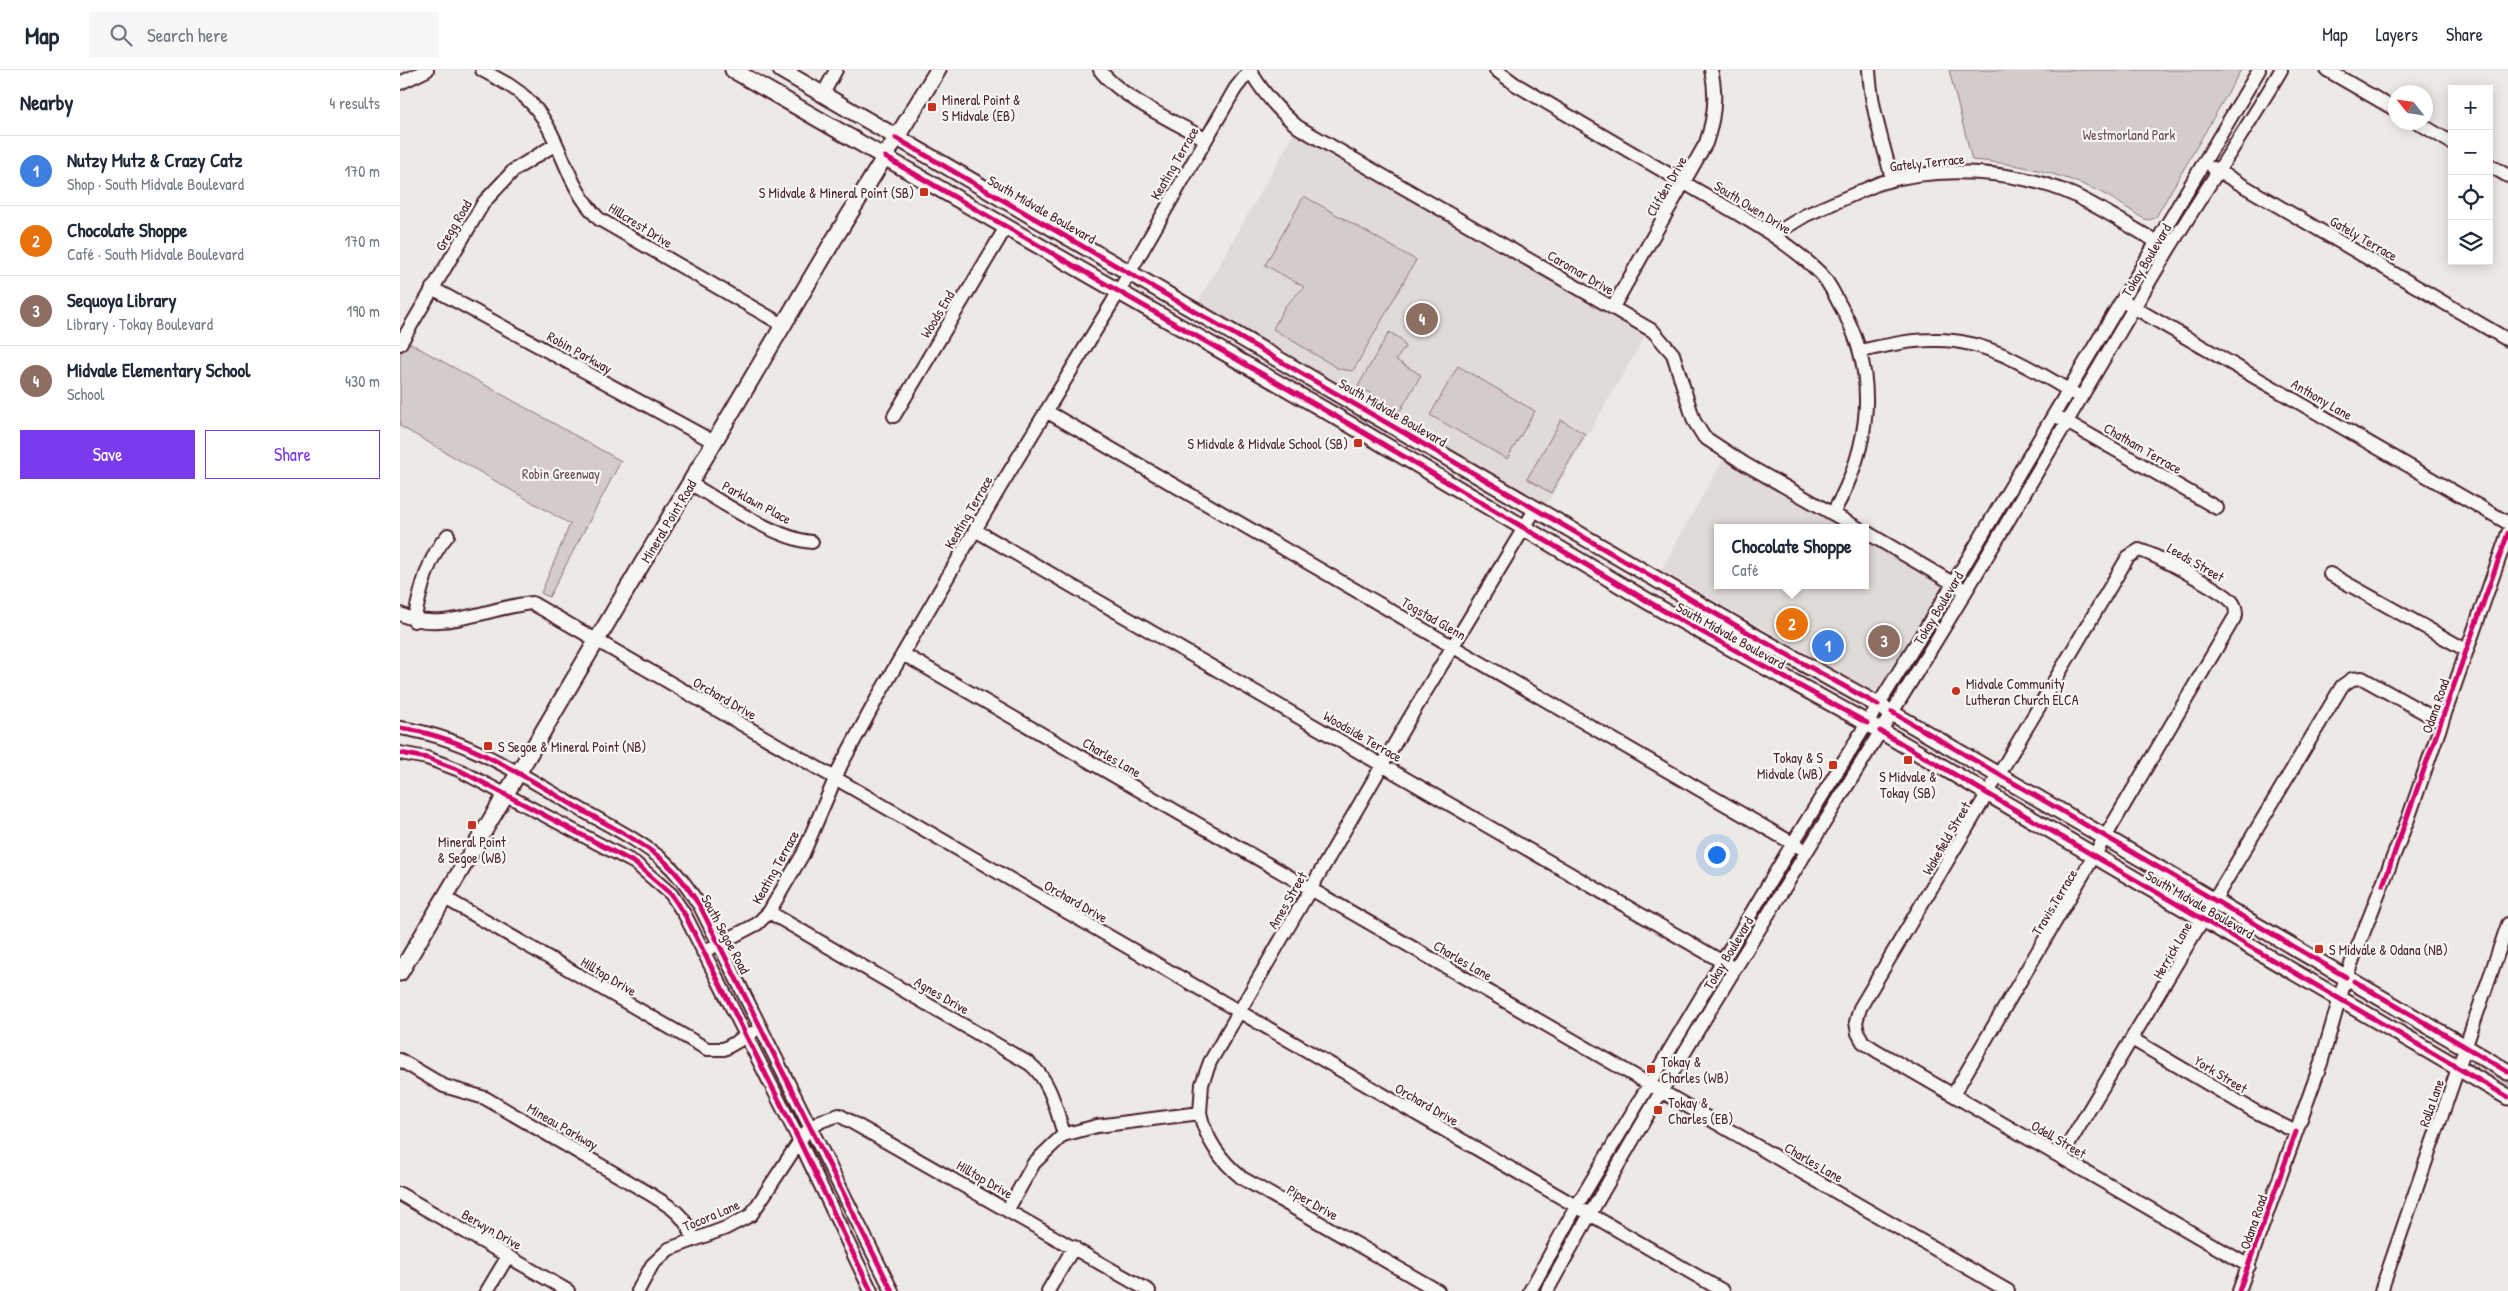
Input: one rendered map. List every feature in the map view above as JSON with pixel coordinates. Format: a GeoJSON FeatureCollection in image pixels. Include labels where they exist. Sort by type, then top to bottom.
{"type":"FeatureCollection","features":[{"type":"Feature","properties":{"kind":"main road","name":"South Midvale Boulevard"},"geometry":{"type":"LineString","coordinates":[[733,70],[1525,526],[1666,612],[1867,723],[2508,1097]]}},
{"type":"Feature","properties":{"kind":"main road","name":"South Midvale Boulevard"},"geometry":{"type":"LineString","coordinates":[[781,70],[2508,1072]]}},
{"type":"Feature","properties":{"kind":"main road","name":"Mineral Point Road"},"geometry":{"type":"LineString","coordinates":[[400,973],[517,772],[783,325],[938,70]]}},
{"type":"Feature","properties":{"kind":"main road"},"geometry":{"type":"LineString","coordinates":[[1666,612],[1738,637],[1754,636]]}},
{"type":"Feature","properties":{"kind":"street"},"geometry":{"type":"LineString","coordinates":[[400,83],[427,70]]}},
{"type":"Feature","properties":{"kind":"street","name":"Hillcrest Drive"},"geometry":{"type":"LineString","coordinates":[[482,70],[507,83],[528,99],[543,119],[581,199],[600,219],[783,325]]}},
{"type":"Feature","properties":{"kind":"street"},"geometry":{"type":"LineString","coordinates":[[823,94],[836,70]]}},
{"type":"Feature","properties":{"kind":"street"},"geometry":{"type":"LineString","coordinates":[[1100,70],[1106,78],[1123,90],[1205,139]]}},
{"type":"Feature","properties":{"kind":"street","name":"South Owen Drive"},"geometry":{"type":"LineString","coordinates":[[1496,70],[1515,84],[1773,234],[1821,273],[1846,314],[1860,351],[1867,405],[1863,443],[1849,483],[1833,513]]}},
{"type":"Feature","properties":{"kind":"street","name":"Clifden Drive"},"geometry":{"type":"LineString","coordinates":[[1613,307],[1698,162],[1712,125],[1714,94],[1711,70]]}},
{"type":"Feature","properties":{"kind":"street"},"geometry":{"type":"LineString","coordinates":[[1869,70],[1870,93],[1875,118],[1892,180]]}},
{"type":"Feature","properties":{"kind":"street","name":"Tokay Boulevard"},"geometry":{"type":"LineString","coordinates":[[1548,1291],[1590,1214],[1662,1092],[1880,731],[1885,709],[1953,584],[2259,70]]}},
{"type":"Feature","properties":{"kind":"street","name":"Tokay Boulevard"},"geometry":{"type":"LineString","coordinates":[[1530,1291],[1576,1207],[1793,843],[1867,723],[1885,709],[1966,591],[2169,249],[2220,172],[2281,70]]}},
{"type":"Feature","properties":{"kind":"street"},"geometry":{"type":"LineString","coordinates":[[2327,70],[2388,105]]}},
{"type":"Feature","properties":{"kind":"street","name":"Keating Terrace"},"geometry":{"type":"LineString","coordinates":[[703,952],[757,924],[769,912],[803,854],[834,778],[903,654],[1118,291],[1205,139],[1235,89],[1251,71]]}},
{"type":"Feature","properties":{"kind":"street","name":"Caromar Drive"},"geometry":{"type":"LineString","coordinates":[[1251,71],[1269,99],[1298,127],[1653,331],[1673,354],[1694,421],[1704,437],[1745,464],[1851,524]]}},
{"type":"Feature","properties":{"kind":"street"},"geometry":{"type":"LineString","coordinates":[[2430,130],[2448,141]]}},
{"type":"Feature","properties":{"kind":"street","name":"Gregg Road"},"geometry":{"type":"LineString","coordinates":[[400,344],[432,288],[493,190],[514,170],[556,144]]}},
{"type":"Feature","properties":{"kind":"street","name":"Gately Terrace"},"geometry":{"type":"LineString","coordinates":[[2204,163],[2508,340]]}},
{"type":"Feature","properties":{"kind":"street"},"geometry":{"type":"LineString","coordinates":[[2493,167],[2508,176]]}},
{"type":"Feature","properties":{"kind":"street","name":"Gately Terrace"},"geometry":{"type":"LineString","coordinates":[[1773,234],[1843,197],[1892,180],[1962,172],[2008,176],[2032,181],[2073,194],[2169,249]]}},
{"type":"Feature","properties":{"kind":"street","name":"Woods End"},"geometry":{"type":"LineString","coordinates":[[894,416],[1006,227]]}},
{"type":"Feature","properties":{"kind":"street","name":"Robin Parkway"},"geometry":{"type":"LineString","coordinates":[[432,288],[714,442]]}},
{"type":"Feature","properties":{"kind":"street","name":"Anthony Lane"},"geometry":{"type":"LineString","coordinates":[[2121,300],[2508,522]]}},
{"type":"Feature","properties":{"kind":"street"},"geometry":{"type":"LineString","coordinates":[[1860,351],[1911,341],[1959,342],[2004,354],[2080,397]]}},
{"type":"Feature","properties":{"kind":"street","name":"Togstad Glenn"},"geometry":{"type":"LineString","coordinates":[[1046,411],[1806,851]]}},
{"type":"Feature","properties":{"kind":"street","name":"Chatham Terrace"},"geometry":{"type":"LineString","coordinates":[[2053,414],[2217,508]]}},
{"type":"Feature","properties":{"kind":"street","name":"Parklawn Place"},"geometry":{"type":"LineString","coordinates":[[690,483],[756,522],[799,541],[812,542]]}},
{"type":"Feature","properties":{"kind":"street","name":"Ames Street"},"geometry":{"type":"LineString","coordinates":[[1200,1113],[1202,1084],[1206,1069],[1383,765],[1536,508]]}},
{"type":"Feature","properties":{"kind":"street","name":"Woodside Terrace"},"geometry":{"type":"LineString","coordinates":[[975,530],[1736,969]]}},
{"type":"Feature","properties":{"kind":"street","name":"Odana Road"},"geometry":{"type":"LineString","coordinates":[[2239,1291],[2350,979],[2376,918],[2383,885],[2508,533]]}},
{"type":"Feature","properties":{"kind":"street"},"geometry":{"type":"LineString","coordinates":[[1869,534],[1966,591]]}},
{"type":"Feature","properties":{"kind":"street"},"geometry":{"type":"LineString","coordinates":[[414,621],[428,570],[440,544],[448,535]]}},
{"type":"Feature","properties":{"kind":"street","name":"Leeds Street"},"geometry":{"type":"LineString","coordinates":[[2128,557],[2139,550],[2152,554],[2233,603],[2236,617]]}},
{"type":"Feature","properties":{"kind":"street","name":"Wakefield Street"},"geometry":{"type":"LineString","coordinates":[[1858,1032],[1856,1022],[1860,1008],[1986,793],[2128,557]]}},
{"type":"Feature","properties":{"kind":"street"},"geometry":{"type":"LineString","coordinates":[[2330,574],[2466,650]]}},
{"type":"Feature","properties":{"kind":"street","name":"Orchard Drive"},"geometry":{"type":"LineString","coordinates":[[400,614],[414,621],[436,622],[512,605],[532,603],[1723,1291]]}},
{"type":"Feature","properties":{"kind":"street","name":"Travis Terrace"},"geometry":{"type":"LineString","coordinates":[[1952,1095],[2236,617]]}},
{"type":"Feature","properties":{"kind":"street","name":"Charles Lane"},"geometry":{"type":"LineString","coordinates":[[903,654],[2008,1291]]}},
{"type":"Feature","properties":{"kind":"street","name":"Herrick Lane"},"geometry":{"type":"LineString","coordinates":[[2061,1157],[2342,686],[2352,679],[2362,678],[2442,722]]}},
{"type":"Feature","properties":{"kind":"street","name":"South Segoe Road"},"geometry":{"type":"LineString","coordinates":[[400,728],[442,736],[517,772],[643,845],[684,882],[700,906],[762,1028],[871,1291]]}},
{"type":"Feature","properties":{"kind":"street","name":"South Segoe Road"},"geometry":{"type":"LineString","coordinates":[[400,753],[427,758],[459,770],[635,863],[656,879],[676,901],[745,1036],[805,1133],[892,1291]]}},
{"type":"Feature","properties":{"kind":"street","name":"Hilltop Drive"},"geometry":{"type":"LineString","coordinates":[[444,898],[707,1049],[724,1049],[762,1028]]}},
{"type":"Feature","properties":{"kind":"street","name":"Agnes Drive"},"geometry":{"type":"LineString","coordinates":[[769,912],[1030,1064],[1041,1074],[1050,1090],[1064,1134]]}},
{"type":"Feature","properties":{"kind":"street","name":"Rolla Lane"},"geometry":{"type":"LineString","coordinates":[[2381,1291],[2508,924]]}},
{"type":"Feature","properties":{"kind":"street","name":"Odell Street"},"geometry":{"type":"LineString","coordinates":[[1858,1032],[1863,1042],[1876,1051],[2249,1266]]}},
{"type":"Feature","properties":{"kind":"street","name":"York Street"},"geometry":{"type":"LineString","coordinates":[[2132,1039],[2256,1112],[2296,1132]]}},
{"type":"Feature","properties":{"kind":"street","name":"Mineau Parkway"},"geometry":{"type":"LineString","coordinates":[[400,1060],[444,1086],[485,1098],[650,1194],[676,1210],[689,1225],[693,1239]]}},
{"type":"Feature","properties":{"kind":"street"},"geometry":{"type":"LineString","coordinates":[[1008,1210],[1034,1162],[1064,1134],[1097,1126],[1200,1113]]}},
{"type":"Feature","properties":{"kind":"street","name":"Piper Drive"},"geometry":{"type":"LineString","coordinates":[[1200,1113],[1208,1137],[1216,1152],[1242,1178],[1438,1291]]}},
{"type":"Feature","properties":{"kind":"street","name":"Hilltop Drive"},"geometry":{"type":"LineString","coordinates":[[805,1133],[830,1117],[840,1115],[847,1118],[1150,1291]]}},
{"type":"Feature","properties":{"kind":"street","name":"Tocora Lane"},"geometry":{"type":"LineString","coordinates":[[638,1291],[652,1265],[669,1249],[726,1228],[750,1215],[805,1133]]}},
{"type":"Feature","properties":{"kind":"street","name":"Berwyn Drive"},"geometry":{"type":"LineString","coordinates":[[400,1194],[568,1291]]}},
{"type":"Feature","properties":{"kind":"street"},"geometry":{"type":"LineString","coordinates":[[1048,1291],[1074,1247]]}},
{"type":"Feature","properties":{"kind":"street"},"geometry":{"type":"LineString","coordinates":[[487,1291],[508,1256]]}},
{"type":"Feature","properties":{"kind":"shaded area"},"geometry":{"type":"Polygon","coordinates":[[[1295,132],[1646,335],[1547,504],[1198,302],[1295,132]]]}},
{"type":"Feature","properties":{"kind":"shaded area"},"geometry":{"type":"Polygon","coordinates":[[[1724,458],[1839,524],[1714,524],[1714,589],[1869,589],[1869,542],[1941,585],[1943,590],[1879,691],[1870,690],[1661,570],[1724,458]]]}},
{"type":"Feature","properties":{"kind":"green space","name":"Westmorland Park"},"geometry":{"type":"Polygon","coordinates":[[[1949,70],[2241,70],[2156,217],[2150,220],[2144,219],[2101,192],[2065,178],[2004,163],[1972,160],[1949,70]]]}},
{"type":"Feature","properties":{"kind":"green space"},"geometry":{"type":"Polygon","coordinates":[[[1304,196],[1416,260],[1353,371],[1339,369],[1273,329],[1285,306],[1304,287],[1265,265],[1304,196]]]}},
{"type":"Feature","properties":{"kind":"green space"},"geometry":{"type":"Polygon","coordinates":[[[1389,332],[1401,339],[1405,347],[1396,360],[1421,375],[1400,411],[1358,386],[1389,332]]]}},
{"type":"Feature","properties":{"kind":"green space","name":"Robin Greenway"},"geometry":{"type":"Polygon","coordinates":[[[408,342],[621,461],[549,597],[541,593],[570,524],[400,426],[400,355],[408,342]]]}},
{"type":"Feature","properties":{"kind":"green space"},"geometry":{"type":"Polygon","coordinates":[[[1458,366],[1535,411],[1507,459],[1430,415],[1458,366]]]}},
{"type":"Feature","properties":{"kind":"green space"},"geometry":{"type":"Polygon","coordinates":[[[1561,420],[1585,434],[1551,493],[1527,479],[1561,420]]]}},
{"type":"Feature","properties":{"kind":"green space"},"geometry":{"type":"Polygon","coordinates":[[[2473,1061],[2508,1079],[2508,1090],[2470,1066],[2473,1061]]]}},
{"type":"Feature","properties":{"kind":"cycle path"},"geometry":{"type":"LineString","coordinates":[[896,138],[1754,636],[1878,705]]}},
{"type":"Feature","properties":{"kind":"cycle path"},"geometry":{"type":"LineString","coordinates":[[885,157],[1349,424],[1666,612],[1867,723]]}},
{"type":"Feature","properties":{"kind":"cycle path"},"geometry":{"type":"LineString","coordinates":[[2383,885],[2508,533]]}},
{"type":"Feature","properties":{"kind":"cycle path"},"geometry":{"type":"LineString","coordinates":[[1892,712],[2346,977]]}},
{"type":"Feature","properties":{"kind":"cycle path"},"geometry":{"type":"LineString","coordinates":[[400,728],[448,740],[515,771],[654,853],[684,882],[700,906],[892,1291]]}},
{"type":"Feature","properties":{"kind":"cycle path"},"geometry":{"type":"LineString","coordinates":[[1880,731],[2508,1097]]}},
{"type":"Feature","properties":{"kind":"cycle path"},"geometry":{"type":"LineString","coordinates":[[400,753],[427,758],[459,770],[635,863],[671,894],[685,915],[799,1140],[871,1291]]}},
{"type":"Feature","properties":{"kind":"cycle path"},"geometry":{"type":"LineString","coordinates":[[2354,981],[2508,1072]]}},
{"type":"Feature","properties":{"kind":"cycle path"},"geometry":{"type":"LineString","coordinates":[[2239,1291],[2296,1132]]}},
{"type":"Feature","properties":{"kind":"place","name":"Mineral Point & S Midvale (EB)"},"geometry":{"type":"Point","coordinates":[932,107]}},
{"type":"Feature","properties":{"kind":"place","name":"S Midvale & Mineral Point (SB)"},"geometry":{"type":"Point","coordinates":[924,192]}},
{"type":"Feature","properties":{"kind":"place","name":"Midvale Elementary School"},"geometry":{"type":"Point","coordinates":[1422,319]}},
{"type":"Feature","properties":{"kind":"place","name":"S Midvale & Midvale School (SB)"},"geometry":{"type":"Point","coordinates":[1358,443]}},
{"type":"Feature","properties":{"kind":"place","name":"Chocolate Shoppe"},"geometry":{"type":"Point","coordinates":[1792,624]}},
{"type":"Feature","properties":{"kind":"place","name":"Sequoya Library"},"geometry":{"type":"Point","coordinates":[1884,641]}},
{"type":"Feature","properties":{"kind":"place","name":"Nutzy Mutz & Crazy Catz"},"geometry":{"type":"Point","coordinates":[1828,646]}},
{"type":"Feature","properties":{"kind":"place","name":"Midvale Community Lutheran Church ELCA"},"geometry":{"type":"Point","coordinates":[1956,691]}},
{"type":"Feature","properties":{"kind":"place","name":"S Segoe & Mineral Point (NB)"},"geometry":{"type":"Point","coordinates":[488,746]}},
{"type":"Feature","properties":{"kind":"place","name":"S Midvale & Tokay (SB)"},"geometry":{"type":"Point","coordinates":[1908,760]}},
{"type":"Feature","properties":{"kind":"place","name":"Tokay & S Midvale (WB)"},"geometry":{"type":"Point","coordinates":[1833,765]}},
{"type":"Feature","properties":{"kind":"place","name":"Mineral Point & Segoe (WB)"},"geometry":{"type":"Point","coordinates":[472,825]}},
{"type":"Feature","properties":{"kind":"place","name":"S Midvale & Odana (NB)"},"geometry":{"type":"Point","coordinates":[2319,949]}},
{"type":"Feature","properties":{"kind":"place","name":"Tokay & Charles (WB)"},"geometry":{"type":"Point","coordinates":[1651,1069]}},
{"type":"Feature","properties":{"kind":"place","name":"Tokay & Charles (EB)"},"geometry":{"type":"Point","coordinates":[1658,1110]}}]}
